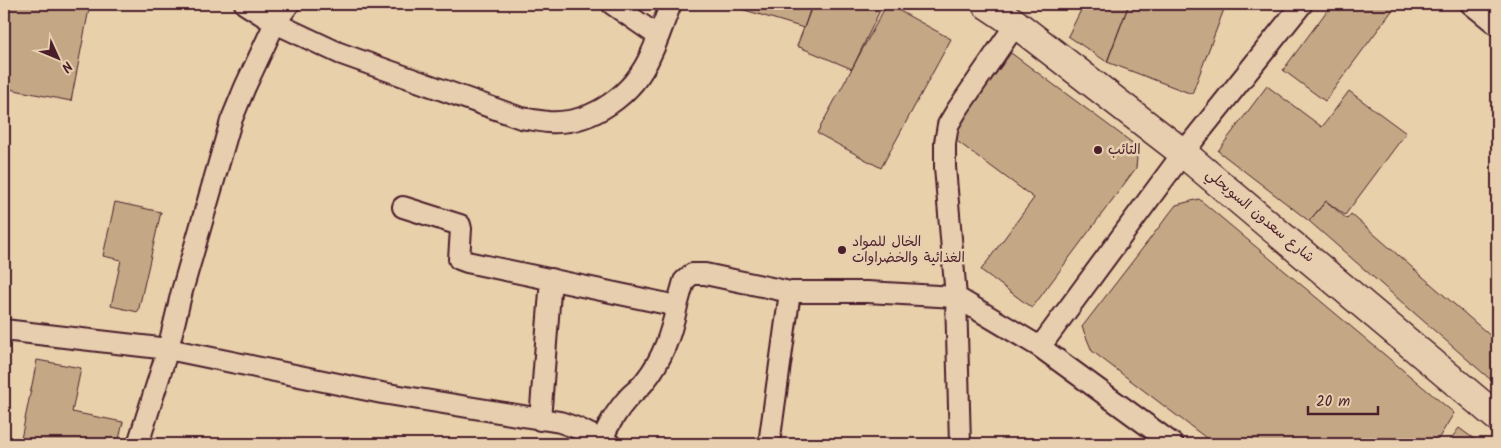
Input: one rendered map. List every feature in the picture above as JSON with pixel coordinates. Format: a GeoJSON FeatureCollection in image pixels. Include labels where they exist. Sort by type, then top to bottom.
{"type":"FeatureCollection","features":[{"type":"Feature","properties":{"kind":"main road","name":"شارع سعدون السويحلي"},"geometry":{"type":"LineString","coordinates":[[986,4],[1016,24],[1183,152],[1497,417]]}},
{"type":"Feature","properties":{"kind":"street"},"geometry":{"type":"LineString","coordinates":[[244,4],[275,23],[339,53],[521,118],[549,122],[576,120],[600,111],[619,97],[639,76],[651,55],[671,4]]}},
{"type":"Feature","properties":{"kind":"street"},"geometry":{"type":"LineString","coordinates":[[138,444],[168,349],[182,291],[231,121],[275,23],[289,4]]}},
{"type":"Feature","properties":{"kind":"street"},"geometry":{"type":"LineString","coordinates":[[612,4],[658,36]]}},
{"type":"Feature","properties":{"kind":"street"},"geometry":{"type":"LineString","coordinates":[[1040,347],[1183,152],[1302,4]]}},
{"type":"Feature","properties":{"kind":"street"},"geometry":{"type":"LineString","coordinates":[[1471,4],[1497,25]]}},
{"type":"Feature","properties":{"kind":"street"},"geometry":{"type":"LineString","coordinates":[[960,444],[956,298],[945,166],[945,143],[948,125],[960,104],[1016,24]]}},
{"type":"Feature","properties":{"kind":"street"},"geometry":{"type":"LineString","coordinates":[[403,207],[460,225],[459,257],[461,261],[677,306]]}},
{"type":"Feature","properties":{"kind":"street"},"geometry":{"type":"LineString","coordinates":[[4,330],[168,349],[382,393],[560,422],[578,428],[604,443],[627,399],[645,382],[657,364],[672,329],[684,281],[692,274],[705,274],[790,292],[867,292],[956,298],[1040,347],[1174,444]]}},
{"type":"Feature","properties":{"kind":"street"},"geometry":{"type":"LineString","coordinates":[[540,420],[551,279]]}},
{"type":"Feature","properties":{"kind":"street"},"geometry":{"type":"LineString","coordinates":[[769,444],[790,292]]}},
{"type":"Feature","properties":{"kind":"building"},"geometry":{"type":"Polygon","coordinates":[[[10,4],[90,4],[71,101],[4,88],[4,37],[10,4]]]}},
{"type":"Feature","properties":{"kind":"building"},"geometry":{"type":"Polygon","coordinates":[[[740,4],[812,4],[804,28],[738,8],[740,4]]]}},
{"type":"Feature","properties":{"kind":"building"},"geometry":{"type":"Polygon","coordinates":[[[813,4],[883,4],[852,69],[797,46],[813,4]]]}},
{"type":"Feature","properties":{"kind":"building"},"geometry":{"type":"Polygon","coordinates":[[[887,4],[951,39],[881,168],[817,133],[887,4]]]}},
{"type":"Feature","properties":{"kind":"building"},"geometry":{"type":"Polygon","coordinates":[[[1084,4],[1129,4],[1107,62],[1068,36],[1084,4]]]}},
{"type":"Feature","properties":{"kind":"building"},"geometry":{"type":"Polygon","coordinates":[[[1129,4],[1226,4],[1192,94],[1107,62],[1129,4]]]}},
{"type":"Feature","properties":{"kind":"building"},"geometry":{"type":"Polygon","coordinates":[[[1332,4],[1397,4],[1325,101],[1283,70],[1332,4]]]}},
{"type":"Feature","properties":{"kind":"building"},"geometry":{"type":"Polygon","coordinates":[[[1011,53],[1138,147],[1136,168],[1032,308],[981,270],[1034,198],[950,136],[1011,53]]]}},
{"type":"Feature","properties":{"kind":"building"},"geometry":{"type":"Polygon","coordinates":[[[1267,86],[1322,127],[1349,91],[1406,133],[1345,215],[1326,201],[1309,221],[1218,151],[1267,86]]]}},
{"type":"Feature","properties":{"kind":"building"},"geometry":{"type":"Polygon","coordinates":[[[1199,199],[1454,413],[1435,444],[1370,444],[1365,441],[1363,444],[1214,444],[1092,351],[1082,327],[1176,205],[1199,199]]]}},
{"type":"Feature","properties":{"kind":"building"},"geometry":{"type":"Polygon","coordinates":[[[1326,201],[1347,219],[1351,214],[1494,339],[1491,380],[1309,221],[1326,201]]]}},
{"type":"Feature","properties":{"kind":"building"},"geometry":{"type":"Polygon","coordinates":[[[115,202],[161,212],[138,312],[111,306],[121,260],[103,256],[115,202]]]}},
{"type":"Feature","properties":{"kind":"building"},"geometry":{"type":"Polygon","coordinates":[[[37,360],[81,368],[72,412],[123,422],[118,444],[47,444],[21,439],[37,360]]]}},
{"type":"Feature","properties":{"kind":"building"},"geometry":{"type":"Polygon","coordinates":[[[1459,428],[1481,444],[1447,444],[1459,428]]]}},
{"type":"Feature","properties":{"kind":"place","name":"التائب"},"geometry":{"type":"Point","coordinates":[1098,150]}},
{"type":"Feature","properties":{"kind":"place","name":"الخال للمواد الغذائية والخضراوات"},"geometry":{"type":"Point","coordinates":[842,250]}}]}
